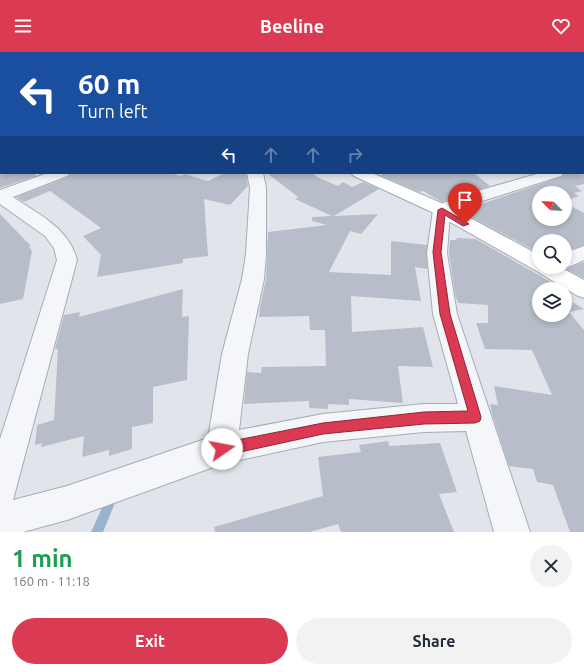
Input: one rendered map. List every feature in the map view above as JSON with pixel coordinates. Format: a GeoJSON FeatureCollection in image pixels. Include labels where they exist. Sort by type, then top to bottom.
{"type":"FeatureCollection","features":[{"type":"Feature","properties":{"kind":"main road"},"geometry":{"type":"LineString","coordinates":[[361,174],[442,210],[532,257]]}},
{"type":"Feature","properties":{"kind":"main road"},"geometry":{"type":"LineString","coordinates":[[561,274],[584,290]]}},
{"type":"Feature","properties":{"kind":"street"},"geometry":{"type":"LineString","coordinates":[[0,196],[59,174]]}},
{"type":"Feature","properties":{"kind":"street"},"geometry":{"type":"LineString","coordinates":[[222,449],[235,354],[253,279],[256,254],[258,188],[255,174]]}},
{"type":"Feature","properties":{"kind":"street"},"geometry":{"type":"LineString","coordinates":[[512,532],[475,417],[445,314],[437,252],[442,210],[473,198],[553,174]]}},
{"type":"Feature","properties":{"kind":"street"},"geometry":{"type":"LineString","coordinates":[[0,196],[52,232],[64,247],[67,260],[0,492]]}},
{"type":"Feature","properties":{"kind":"street"},"geometry":{"type":"LineString","coordinates":[[572,257],[584,252]]}},
{"type":"Feature","properties":{"kind":"street"},"geometry":{"type":"LineString","coordinates":[[0,521],[67,503],[222,449],[323,428],[424,418],[475,417]]}},
{"type":"Feature","properties":{"kind":"building"},"geometry":{"type":"Polygon","coordinates":[[[0,174],[35,174],[36,176],[0,188],[0,174]]]}},
{"type":"Feature","properties":{"kind":"building"},"geometry":{"type":"Polygon","coordinates":[[[71,174],[174,174],[181,176],[185,174],[208,181],[223,174],[246,174],[248,186],[230,205],[204,199],[208,256],[183,259],[183,263],[97,277],[101,255],[83,236],[101,228],[50,191],[24,202],[16,197],[68,177],[71,174]]]}},
{"type":"Feature","properties":{"kind":"building"},"geometry":{"type":"Polygon","coordinates":[[[268,174],[313,174],[338,186],[343,182],[352,187],[363,182],[379,189],[334,216],[378,214],[361,234],[350,231],[329,272],[391,275],[391,241],[427,245],[427,269],[415,267],[421,301],[351,296],[352,332],[423,327],[433,367],[398,366],[403,403],[349,399],[349,405],[328,404],[328,409],[309,408],[309,401],[244,404],[247,372],[261,373],[262,367],[326,366],[325,330],[310,330],[309,316],[259,317],[266,279],[268,232],[327,225],[312,221],[312,217],[332,216],[295,199],[298,197],[268,174]]]}},
{"type":"Feature","properties":{"kind":"building"},"geometry":{"type":"Polygon","coordinates":[[[475,174],[490,186],[442,202],[423,191],[419,192],[380,175],[475,174]]]}},
{"type":"Feature","properties":{"kind":"building"},"geometry":{"type":"Polygon","coordinates":[[[565,174],[584,174],[584,184],[575,186],[582,191],[574,193],[579,196],[572,198],[572,186],[534,186],[561,177],[565,174]]]}},
{"type":"Feature","properties":{"kind":"building"},"geometry":{"type":"Polygon","coordinates":[[[532,187],[532,226],[572,226],[572,207],[584,213],[584,245],[572,249],[572,234],[532,234],[532,249],[460,211],[532,187]]]}},
{"type":"Feature","properties":{"kind":"building"},"geometry":{"type":"Polygon","coordinates":[[[0,214],[31,246],[29,247],[32,251],[23,299],[0,304],[0,214]]]}},
{"type":"Feature","properties":{"kind":"building"},"geometry":{"type":"Polygon","coordinates":[[[456,238],[476,239],[532,271],[532,274],[537,274],[551,282],[532,282],[532,322],[572,322],[572,316],[584,330],[584,532],[570,532],[553,485],[537,482],[533,469],[509,466],[490,404],[498,405],[494,386],[552,395],[532,350],[485,349],[476,323],[488,323],[488,305],[458,303],[455,294],[449,253],[450,240],[457,240],[456,238]]]}},
{"type":"Feature","properties":{"kind":"building"},"geometry":{"type":"Polygon","coordinates":[[[584,262],[584,278],[572,272],[572,267],[584,262]]]}},
{"type":"Feature","properties":{"kind":"building"},"geometry":{"type":"Polygon","coordinates":[[[183,289],[182,317],[189,316],[187,380],[153,387],[153,423],[132,427],[132,449],[109,456],[109,450],[82,457],[84,436],[41,447],[42,443],[35,445],[37,425],[54,420],[58,349],[55,349],[64,315],[80,312],[79,317],[183,289]]]}},
{"type":"Feature","properties":{"kind":"building"},"geometry":{"type":"Polygon","coordinates":[[[572,302],[584,309],[572,311],[572,302]]]}},
{"type":"Feature","properties":{"kind":"building"},"geometry":{"type":"Polygon","coordinates":[[[388,441],[389,446],[440,443],[457,492],[439,494],[454,532],[341,532],[338,524],[310,532],[215,532],[214,527],[323,496],[318,457],[361,452],[359,445],[388,441]]]}},
{"type":"Feature","properties":{"kind":"waterway"},"geometry":{"type":"LineString","coordinates":[[97,532],[110,503]]}},
{"type":"Feature","properties":{"kind":"route"},"geometry":{"type":"LineString","coordinates":[[222,449],[323,428],[424,418],[475,417],[445,314],[440,286],[437,252],[442,210],[465,224]]}}]}
